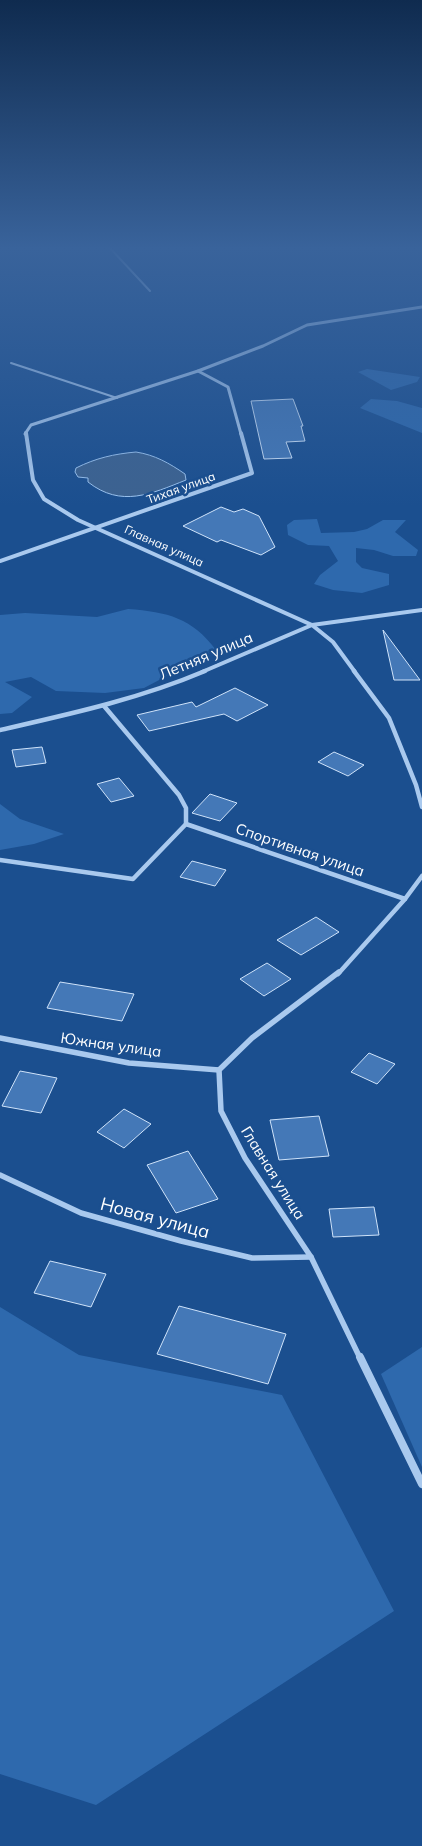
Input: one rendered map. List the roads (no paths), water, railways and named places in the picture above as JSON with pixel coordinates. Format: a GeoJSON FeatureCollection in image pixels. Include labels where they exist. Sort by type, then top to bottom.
{"type":"FeatureCollection","features":[{"type":"Feature","properties":{"kind":"street","name":"Главная улица"},"geometry":{"type":"LineString","coordinates":[[290,333],[263,346],[198,371],[30,426],[25,435],[33,480],[44,499],[78,520],[312,625],[333,642],[389,718],[416,785],[422,807]]}},
{"type":"Feature","properties":{"kind":"street","name":"Тихая улица"},"geometry":{"type":"LineString","coordinates":[[0,561],[252,473],[228,387],[198,371]]}},
{"type":"Feature","properties":{"kind":"street","name":"Летняя улица"},"geometry":{"type":"LineString","coordinates":[[0,730],[104,706],[171,684],[312,625],[422,610]]}},
{"type":"Feature","properties":{"kind":"street"},"geometry":{"type":"LineString","coordinates":[[0,860],[133,878],[186,824],[186,808],[179,795],[104,706]]}},
{"type":"Feature","properties":{"kind":"street","name":"Спортивная улица"},"geometry":{"type":"LineString","coordinates":[[186,824],[405,899]]}},
{"type":"Feature","properties":{"kind":"street"},"geometry":{"type":"LineString","coordinates":[[219,1070],[252,1038],[340,972],[405,899],[422,876]]}},
{"type":"Feature","properties":{"kind":"street","name":"Южная улица"},"geometry":{"type":"LineString","coordinates":[[0,1038],[129,1063],[219,1070]]}},
{"type":"Feature","properties":{"kind":"street","name":"Главная улица"},"geometry":{"type":"LineString","coordinates":[[219,1070],[221,1111],[245,1158],[278,1205],[310,1257],[422,1484]]}},
{"type":"Feature","properties":{"kind":"street","name":"Новая улица"},"geometry":{"type":"LineString","coordinates":[[0,1175],[81,1213],[181,1241],[252,1258],[310,1257]]}},
{"type":"Feature","properties":{"kind":"lane"},"geometry":{"type":"LineString","coordinates":[[11,363],[116,398]]}}]}
